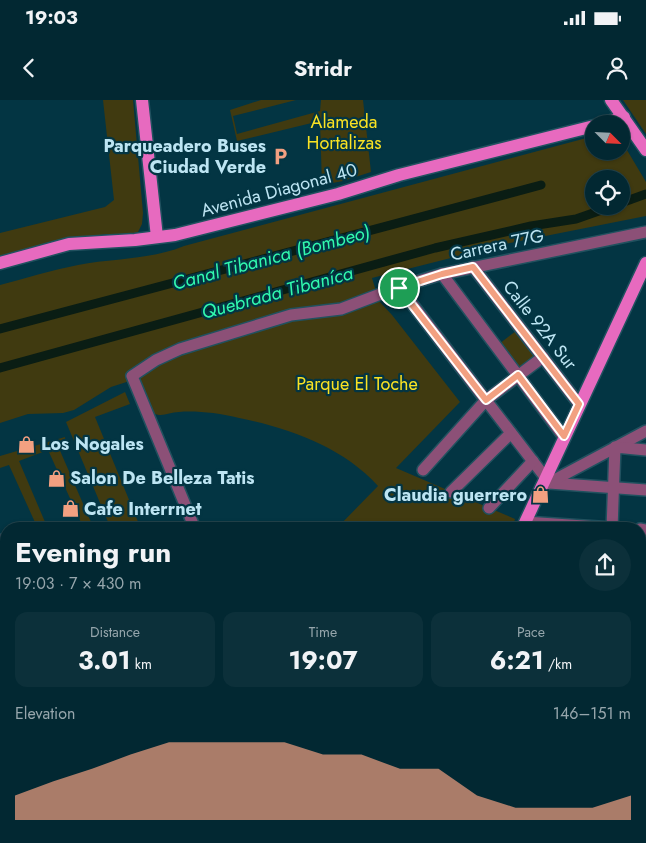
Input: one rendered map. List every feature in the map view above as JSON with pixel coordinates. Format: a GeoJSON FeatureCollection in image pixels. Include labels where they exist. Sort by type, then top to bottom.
{"type":"FeatureCollection","features":[{"type":"Feature","properties":{"kind":"main road"},"geometry":{"type":"LineString","coordinates":[[142,100],[157,237]]}},
{"type":"Feature","properties":{"kind":"main road"},"geometry":{"type":"LineString","coordinates":[[612,100],[623,115]]}},
{"type":"Feature","properties":{"kind":"main road"},"geometry":{"type":"LineString","coordinates":[[630,126],[646,150]]}},
{"type":"Feature","properties":{"kind":"main road","name":"Avenida Diagonal 40"},"geometry":{"type":"LineString","coordinates":[[0,263],[69,244],[175,235],[338,194],[399,175],[585,128]]}},
{"type":"Feature","properties":{"kind":"main road"},"geometry":{"type":"LineString","coordinates":[[526,522],[564,436],[646,263]]}},
{"type":"Feature","properties":{"kind":"street","name":"Carrera 77G"},"geometry":{"type":"LineString","coordinates":[[192,522],[132,376],[156,360],[180,349],[291,315],[341,309],[442,274],[646,232]]}},
{"type":"Feature","properties":{"kind":"street","name":"Calle 92A Sur"},"geometry":{"type":"LineString","coordinates":[[473,267],[579,404]]}},
{"type":"Feature","properties":{"kind":"street"},"geometry":{"type":"LineString","coordinates":[[442,274],[564,436]]}},
{"type":"Feature","properties":{"kind":"street"},"geometry":{"type":"LineString","coordinates":[[399,288],[533,461],[545,482]]}},
{"type":"Feature","properties":{"kind":"street"},"geometry":{"type":"LineString","coordinates":[[423,470],[486,400],[543,357]]}},
{"type":"Feature","properties":{"kind":"street"},"geometry":{"type":"LineString","coordinates":[[545,482],[646,431]]}},
{"type":"Feature","properties":{"kind":"street"},"geometry":{"type":"LineString","coordinates":[[452,492],[511,433]]}},
{"type":"Feature","properties":{"kind":"street"},"geometry":{"type":"LineString","coordinates":[[615,448],[646,450]]}},
{"type":"Feature","properties":{"kind":"street"},"geometry":{"type":"LineString","coordinates":[[612,522],[615,448]]}},
{"type":"Feature","properties":{"kind":"street"},"geometry":{"type":"LineString","coordinates":[[489,508],[533,461]]}},
{"type":"Feature","properties":{"kind":"street"},"geometry":{"type":"LineString","coordinates":[[545,482],[646,490]]}},
{"type":"Feature","properties":{"kind":"green space"},"geometry":{"type":"Polygon","coordinates":[[[103,100],[133,100],[143,213],[142,224],[138,232],[129,235],[107,234],[67,240],[0,258],[0,233],[105,207],[114,200],[103,100]]]}},
{"type":"Feature","properties":{"kind":"green space","name":"Alameda Hortalizas"},"geometry":{"type":"Polygon","coordinates":[[[261,100],[296,100],[233,116],[237,134],[320,111],[321,100],[363,100],[371,172],[343,181],[322,185],[320,121],[237,141],[230,110],[261,100]]]}},
{"type":"Feature","properties":{"kind":"green space"},"geometry":{"type":"Polygon","coordinates":[[[623,100],[646,100],[646,134],[644,131],[623,100]]]}},
{"type":"Feature","properties":{"kind":"green space","name":"Parque El Toche"},"geometry":{"type":"Polygon","coordinates":[[[585,138],[585,160],[630,160],[630,155],[646,182],[646,216],[510,243],[372,278],[379,301],[460,402],[396,468],[515,519],[514,522],[343,522],[378,486],[349,460],[314,441],[258,422],[205,412],[175,412],[163,415],[153,413],[139,378],[111,387],[74,410],[63,413],[28,414],[0,423],[0,285],[68,267],[158,254],[585,138]]]}},
{"type":"Feature","properties":{"kind":"green space"},"geometry":{"type":"Polygon","coordinates":[[[516,331],[536,358],[518,371],[499,344],[516,331]]]}},
{"type":"Feature","properties":{"kind":"green space"},"geometry":{"type":"Polygon","coordinates":[[[125,392],[130,404],[95,417],[138,522],[108,522],[66,422],[125,392]]]}},
{"type":"Feature","properties":{"kind":"green space"},"geometry":{"type":"Polygon","coordinates":[[[65,437],[66,443],[58,446],[91,522],[81,522],[48,450],[19,461],[45,522],[35,522],[9,465],[0,468],[0,456],[65,437]]]}},
{"type":"Feature","properties":{"kind":"waterway","name":"Canal Tibanica (Bombeo)"},"geometry":{"type":"LineString","coordinates":[[0,329],[541,185]]}},
{"type":"Feature","properties":{"kind":"waterway","name":"Quebrada Tibaníca"},"geometry":{"type":"LineString","coordinates":[[630,200],[646,194]]}},
{"type":"Feature","properties":{"kind":"waterway","name":"Quebrada Tibaníca"},"geometry":{"type":"LineString","coordinates":[[0,368],[435,248],[587,215]]}},
{"type":"Feature","properties":{"kind":"place","name":"Parqueadero Buses Ciudad Verde"},"geometry":{"type":"Point","coordinates":[280,156]}},
{"type":"Feature","properties":{"kind":"place","name":"Los Nogales"},"geometry":{"type":"Point","coordinates":[27,444]}},
{"type":"Feature","properties":{"kind":"place","name":"Salon De Belleza Tatis"},"geometry":{"type":"Point","coordinates":[56,478]}},
{"type":"Feature","properties":{"kind":"place","name":"Claudia guerrero"},"geometry":{"type":"Point","coordinates":[541,495]}},
{"type":"Feature","properties":{"kind":"place","name":"Cafe Interrnet"},"geometry":{"type":"Point","coordinates":[70,509]}},
{"type":"Feature","properties":{"kind":"route"},"geometry":{"type":"LineString","coordinates":[[473,267],[579,404],[564,436],[518,375],[486,400],[399,288],[442,274],[473,267]]}}]}
